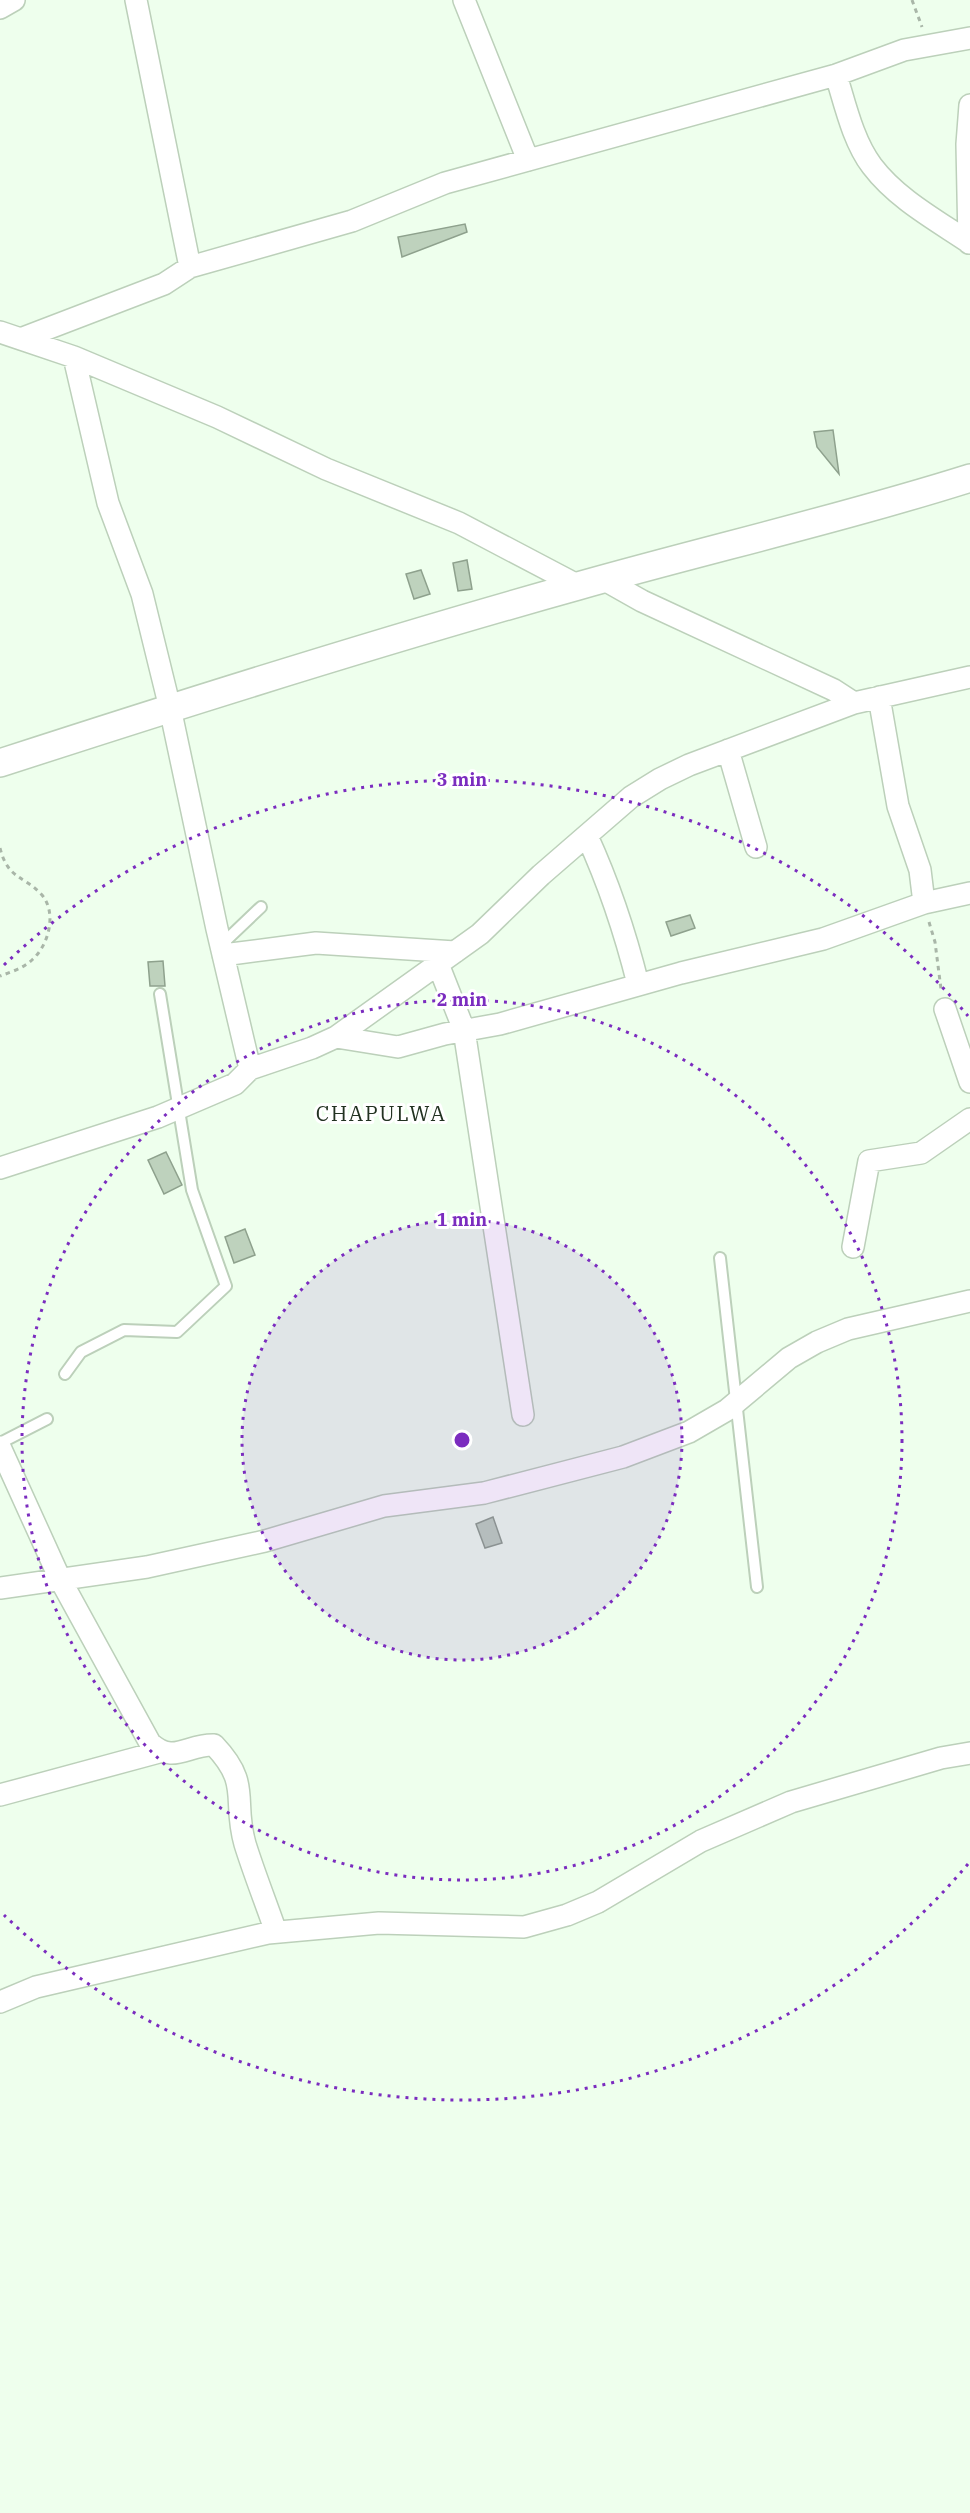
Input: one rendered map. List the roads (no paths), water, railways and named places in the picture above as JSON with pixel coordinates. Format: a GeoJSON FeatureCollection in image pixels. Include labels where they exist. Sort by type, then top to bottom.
{"type":"FeatureCollection","features":[{"type":"Feature","properties":{"kind":"street"},"geometry":{"type":"LineString","coordinates":[[0,8],[14,0]]}},
{"type":"Feature","properties":{"kind":"street"},"geometry":{"type":"LineString","coordinates":[[136,0],[190,267]]}},
{"type":"Feature","properties":{"kind":"street"},"geometry":{"type":"LineString","coordinates":[[464,0],[528,160]]}},
{"type":"Feature","properties":{"kind":"street"},"geometry":{"type":"LineString","coordinates":[[23,338],[164,284],[190,267],[352,221],[445,183],[836,75],[927,43],[970,38]]}},
{"type":"Feature","properties":{"kind":"street"},"geometry":{"type":"LineString","coordinates":[[836,75],[846,109],[871,164],[892,188],[970,243]]}},
{"type":"Feature","properties":{"kind":"street"},"geometry":{"type":"LineString","coordinates":[[970,105],[967,144],[970,243]]}},
{"type":"Feature","properties":{"kind":"street"},"geometry":{"type":"LineString","coordinates":[[0,333],[23,338],[74,357],[217,417],[370,488],[459,523],[591,582],[642,601],[834,690],[854,703]]}},
{"type":"Feature","properties":{"kind":"street"},"geometry":{"type":"LineString","coordinates":[[74,357],[108,503],[142,594],[170,708],[250,1070]]}},
{"type":"Feature","properties":{"kind":"street"},"geometry":{"type":"LineString","coordinates":[[0,763],[170,708],[591,582],[817,523],[970,478]]}},
{"type":"Feature","properties":{"kind":"street"},"geometry":{"type":"LineString","coordinates":[[0,1168],[180,1108],[235,1084],[250,1070],[336,1037],[480,934],[542,875],[631,797],[660,779],[728,750],[854,703],[970,677]]}},
{"type":"Feature","properties":{"kind":"street"},"geometry":{"type":"LineString","coordinates":[[879,697],[898,807],[920,870],[924,903]]}},
{"type":"Feature","properties":{"kind":"street"},"geometry":{"type":"LineString","coordinates":[[728,750],[756,847]]}},
{"type":"Feature","properties":{"kind":"street"},"geometry":{"type":"LineString","coordinates":[[586,836],[605,877],[625,932],[638,984]]}},
{"type":"Feature","properties":{"kind":"street"},"geometry":{"type":"LineString","coordinates":[[336,1037],[398,1047],[464,1030],[500,1024],[638,984],[823,939],[924,903],[970,893]]}},
{"type":"Feature","properties":{"kind":"street"},"geometry":{"type":"LineString","coordinates":[[222,950],[316,943],[455,952]]}},
{"type":"Feature","properties":{"kind":"street"},"geometry":{"type":"LineString","coordinates":[[438,964],[464,1030],[522,1415]]}},
{"type":"Feature","properties":{"kind":"street"},"geometry":{"type":"LineString","coordinates":[[945,1009],[970,1082]]}},
{"type":"Feature","properties":{"kind":"street"},"geometry":{"type":"LineString","coordinates":[[853,1247],[868,1161],[921,1153],[968,1126]]}},
{"type":"Feature","properties":{"kind":"street"},"geometry":{"type":"LineString","coordinates":[[0,1588],[147,1567],[264,1541],[384,1506],[483,1493],[623,1457],[689,1432],[737,1402],[789,1358],[817,1342],[848,1329],[970,1300]]}},
{"type":"Feature","properties":{"kind":"street"},"geometry":{"type":"LineString","coordinates":[[0,1445],[60,1579],[150,1743],[159,1752]]}},
{"type":"Feature","properties":{"kind":"street"},"geometry":{"type":"LineString","coordinates":[[0,1795],[159,1752],[172,1755],[203,1745],[214,1745],[229,1761],[239,1783],[244,1842],[276,1932]]}},
{"type":"Feature","properties":{"kind":"street"},"geometry":{"type":"LineString","coordinates":[[0,2002],[36,1987],[188,1949],[276,1932],[379,1923],[524,1927],[567,1915],[598,1902],[701,1841],[791,1802],[941,1758],[970,1753]]}},
{"type":"Feature","properties":{"kind":"lane"},"geometry":{"type":"LineString","coordinates":[[222,950],[261,907]]}},
{"type":"Feature","properties":{"kind":"lane"},"geometry":{"type":"LineString","coordinates":[[65,1374],[81,1352],[124,1330],[177,1332],[226,1286],[192,1190],[160,994]]}},
{"type":"Feature","properties":{"kind":"lane"},"geometry":{"type":"LineString","coordinates":[[720,1258],[757,1587]]}},
{"type":"Feature","properties":{"kind":"lane"},"geometry":{"type":"LineString","coordinates":[[0,1445],[47,1419]]}},
{"type":"Feature","properties":{"kind":"district","name":"CHAPULWA"},"geometry":{"type":"Point","coordinates":[381,1113]}}]}
